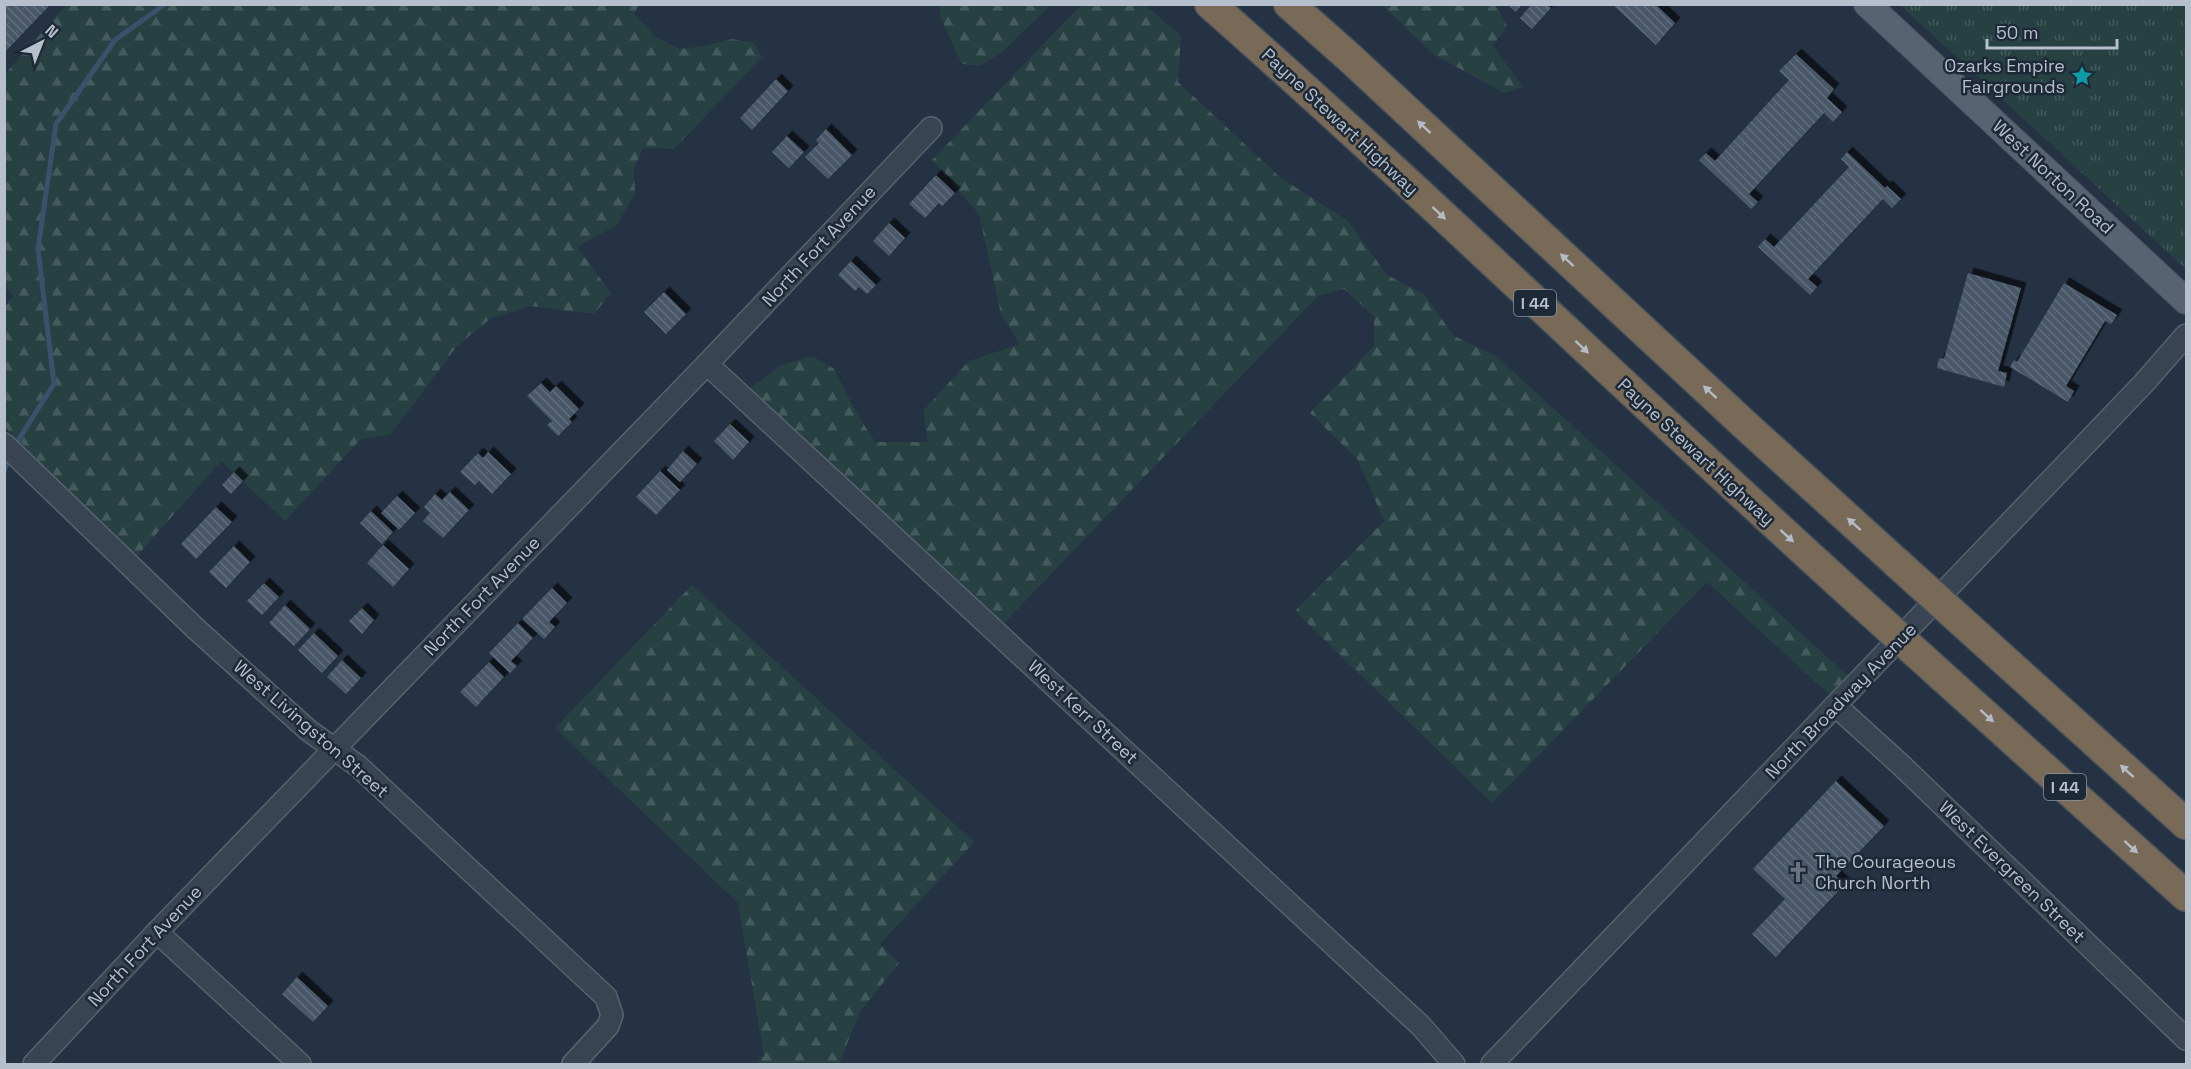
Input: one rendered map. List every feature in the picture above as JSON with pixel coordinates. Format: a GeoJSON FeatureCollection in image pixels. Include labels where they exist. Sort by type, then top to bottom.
{"type":"FeatureCollection","features":[{"type":"Feature","properties":{"kind":"highway","name":"Payne Stewart Highway"},"geometry":{"type":"LineString","coordinates":[[1210,4],[1312,94],[1710,466],[2187,896]]}},
{"type":"Feature","properties":{"kind":"highway"},"geometry":{"type":"LineString","coordinates":[[1289,4],[1726,408],[2187,824]]}},
{"type":"Feature","properties":{"kind":"main road","name":"West Norton Road"},"geometry":{"type":"LineString","coordinates":[[1867,4],[2187,301]]}},
{"type":"Feature","properties":{"kind":"street","name":"North Fort Avenue"},"geometry":{"type":"LineString","coordinates":[[34,1065],[157,932],[707,364],[931,128]]}},
{"type":"Feature","properties":{"kind":"street","name":"North Broadway Avenue"},"geometry":{"type":"LineString","coordinates":[[1492,1065],[2187,336]]}},
{"type":"Feature","properties":{"kind":"street"},"geometry":{"type":"LineString","coordinates":[[2144,383],[2187,360]]}},
{"type":"Feature","properties":{"kind":"street","name":"West Kerr Street"},"geometry":{"type":"LineString","coordinates":[[707,364],[1421,1026],[1454,1065]]}},
{"type":"Feature","properties":{"kind":"street","name":"West Livingston Street"},"geometry":{"type":"LineString","coordinates":[[4,444],[196,629],[308,730],[358,766],[606,997],[612,1015],[608,1026],[573,1065]]}},
{"type":"Feature","properties":{"kind":"street","name":"West Evergreen Street"},"geometry":{"type":"LineString","coordinates":[[1836,706],[1909,772],[2187,1039]]}},
{"type":"Feature","properties":{"kind":"street"},"geometry":{"type":"LineString","coordinates":[[157,932],[300,1065]]}},
{"type":"Feature","properties":{"kind":"green space"},"geometry":{"type":"Polygon","coordinates":[[[939,4],[1051,5],[1001,53],[980,66],[962,64],[941,19],[939,4]]]}},
{"type":"Feature","properties":{"kind":"green space"},"geometry":{"type":"Polygon","coordinates":[[[66,5],[639,5],[634,14],[656,37],[680,49],[732,39],[754,43],[762,57],[674,149],[643,148],[634,169],[635,193],[617,225],[577,247],[611,293],[594,314],[531,306],[491,318],[457,346],[390,435],[361,439],[285,521],[221,461],[136,557],[5,427],[5,307],[13,296],[5,287],[5,74],[66,5]]]}},
{"type":"Feature","properties":{"kind":"green space"},"geometry":{"type":"Polygon","coordinates":[[[1081,5],[1145,5],[1181,36],[1178,82],[1281,178],[1348,221],[1387,275],[1424,294],[1454,336],[1496,356],[1850,678],[1832,697],[1707,582],[1492,803],[1295,611],[1384,521],[1358,460],[1310,413],[1374,346],[1374,316],[1344,289],[1318,296],[1003,624],[750,389],[779,366],[812,356],[834,369],[856,412],[875,442],[928,442],[923,411],[969,361],[1020,344],[1001,314],[979,214],[932,160],[1081,5]]]}},
{"type":"Feature","properties":{"kind":"green space"},"geometry":{"type":"Polygon","coordinates":[[[1382,5],[1496,5],[1507,26],[1493,46],[1523,87],[1504,93],[1433,54],[1382,5]]]}},
{"type":"Feature","properties":{"kind":"green space","name":"Ozarks Empire Fairgrounds"},"geometry":{"type":"Polygon","coordinates":[[[1900,5],[2186,5],[2186,269],[1900,5]]]}},
{"type":"Feature","properties":{"kind":"green space"},"geometry":{"type":"Polygon","coordinates":[[[692,585],[974,842],[880,944],[899,963],[859,1013],[839,1064],[756,1064],[764,1055],[738,903],[555,728],[692,585]]]}},
{"type":"Feature","properties":{"kind":"building"},"geometry":{"type":"Polygon","coordinates":[[[4,4],[51,4],[4,53],[4,4]]]}},
{"type":"Feature","properties":{"kind":"building"},"geometry":{"type":"Polygon","coordinates":[[[1507,4],[1522,4],[1516,12],[1507,4]]]}},
{"type":"Feature","properties":{"kind":"building"},"geometry":{"type":"Polygon","coordinates":[[[1532,4],[1547,4],[1551,8],[1532,29],[1520,18],[1532,4]]]}},
{"type":"Feature","properties":{"kind":"building"},"geometry":{"type":"Polygon","coordinates":[[[1612,4],[1655,4],[1675,23],[1656,45],[1612,4]]]}},
{"type":"Feature","properties":{"kind":"building"},"geometry":{"type":"Polygon","coordinates":[[[1796,54],[1834,89],[1827,98],[1842,112],[1833,122],[1824,113],[1749,194],[1758,202],[1751,209],[1699,160],[1706,153],[1715,161],[1789,80],[1779,71],[1796,54]]]}},
{"type":"Feature","properties":{"kind":"building"},"geometry":{"type":"Polygon","coordinates":[[[776,79],[788,91],[752,130],[740,118],[776,79]]]}},
{"type":"Feature","properties":{"kind":"building"},"geometry":{"type":"Polygon","coordinates":[[[826,129],[852,155],[828,179],[805,157],[819,143],[816,140],[826,129]]]}},
{"type":"Feature","properties":{"kind":"building"},"geometry":{"type":"Polygon","coordinates":[[[787,136],[804,152],[789,168],[772,152],[787,136]]]}},
{"type":"Feature","properties":{"kind":"building"},"geometry":{"type":"Polygon","coordinates":[[[1847,152],[1885,188],[1887,186],[1901,199],[1892,208],[1883,199],[1808,279],[1817,287],[1810,295],[1758,247],[1765,239],[1774,247],[1849,167],[1841,159],[1847,152]]]}},
{"type":"Feature","properties":{"kind":"building"},"geometry":{"type":"Polygon","coordinates":[[[936,175],[955,193],[942,206],[939,203],[925,218],[909,204],[936,175]]]}},
{"type":"Feature","properties":{"kind":"building"},"geometry":{"type":"Polygon","coordinates":[[[889,223],[905,238],[889,256],[873,241],[889,223]]]}},
{"type":"Feature","properties":{"kind":"building"},"geometry":{"type":"Polygon","coordinates":[[[851,261],[876,285],[867,294],[859,287],[855,291],[838,275],[851,261]]]}},
{"type":"Feature","properties":{"kind":"building"},"geometry":{"type":"Polygon","coordinates":[[[1968,273],[2021,288],[1998,371],[2007,373],[2004,387],[1937,368],[1939,358],[1944,359],[1968,273]]]}},
{"type":"Feature","properties":{"kind":"building"},"geometry":{"type":"Polygon","coordinates":[[[2064,283],[2117,315],[2111,324],[2105,321],[2066,386],[2074,391],[2068,402],[2010,367],[2014,360],[2017,362],[2064,283]]]}},
{"type":"Feature","properties":{"kind":"building"},"geometry":{"type":"Polygon","coordinates":[[[664,292],[686,314],[666,334],[644,312],[664,292]]]}},
{"type":"Feature","properties":{"kind":"building"},"geometry":{"type":"Polygon","coordinates":[[[541,383],[550,392],[556,386],[579,409],[569,419],[572,422],[558,436],[547,425],[552,421],[527,396],[541,383]]]}},
{"type":"Feature","properties":{"kind":"building"},"geometry":{"type":"Polygon","coordinates":[[[730,424],[749,442],[733,460],[714,441],[730,424]]]}},
{"type":"Feature","properties":{"kind":"building"},"geometry":{"type":"Polygon","coordinates":[[[683,451],[697,464],[680,482],[667,470],[683,451]]]}},
{"type":"Feature","properties":{"kind":"building"},"geometry":{"type":"Polygon","coordinates":[[[488,452],[511,474],[492,494],[479,481],[475,485],[460,472],[478,453],[483,458],[488,452]]]}},
{"type":"Feature","properties":{"kind":"building"},"geometry":{"type":"Polygon","coordinates":[[[660,471],[680,490],[656,515],[636,497],[660,471]]]}},
{"type":"Feature","properties":{"kind":"building"},"geometry":{"type":"Polygon","coordinates":[[[234,472],[243,481],[231,494],[222,485],[234,472]]]}},
{"type":"Feature","properties":{"kind":"building"},"geometry":{"type":"Polygon","coordinates":[[[450,492],[469,510],[443,538],[423,521],[430,513],[424,507],[435,494],[442,500],[450,492]]]}},
{"type":"Feature","properties":{"kind":"building"},"geometry":{"type":"Polygon","coordinates":[[[397,496],[415,513],[399,530],[381,513],[397,496]]]}},
{"type":"Feature","properties":{"kind":"building"},"geometry":{"type":"Polygon","coordinates":[[[216,507],[232,522],[196,559],[181,544],[216,507]]]}},
{"type":"Feature","properties":{"kind":"building"},"geometry":{"type":"Polygon","coordinates":[[[371,511],[393,532],[382,544],[360,523],[371,511]]]}},
{"type":"Feature","properties":{"kind":"building"},"geometry":{"type":"Polygon","coordinates":[[[383,545],[409,569],[393,587],[367,563],[383,545]]]}},
{"type":"Feature","properties":{"kind":"building"},"geometry":{"type":"Polygon","coordinates":[[[234,546],[250,562],[226,588],[209,572],[234,546]]]}},
{"type":"Feature","properties":{"kind":"building"},"geometry":{"type":"Polygon","coordinates":[[[264,583],[279,597],[262,615],[247,601],[264,583]]]}},
{"type":"Feature","properties":{"kind":"building"},"geometry":{"type":"Polygon","coordinates":[[[552,588],[567,603],[549,622],[555,627],[544,639],[522,619],[552,588]]]}},
{"type":"Feature","properties":{"kind":"building"},"geometry":{"type":"Polygon","coordinates":[[[285,605],[310,629],[294,646],[269,623],[285,605]]]}},
{"type":"Feature","properties":{"kind":"building"},"geometry":{"type":"Polygon","coordinates":[[[362,608],[374,620],[362,634],[349,621],[362,608]]]}},
{"type":"Feature","properties":{"kind":"building"},"geometry":{"type":"Polygon","coordinates":[[[518,623],[533,638],[511,661],[517,666],[510,673],[489,653],[518,623]]]}},
{"type":"Feature","properties":{"kind":"building"},"geometry":{"type":"Polygon","coordinates":[[[314,633],[338,656],[322,673],[298,650],[314,633]]]}},
{"type":"Feature","properties":{"kind":"building"},"geometry":{"type":"Polygon","coordinates":[[[342,660],[361,678],[346,694],[327,677],[342,660]]]}},
{"type":"Feature","properties":{"kind":"building"},"geometry":{"type":"Polygon","coordinates":[[[489,662],[504,677],[476,707],[460,692],[489,662]]]}},
{"type":"Feature","properties":{"kind":"building","name":"The Courageous Church North"},"geometry":{"type":"Polygon","coordinates":[[[1836,781],[1884,826],[1836,876],[1845,884],[1776,957],[1752,934],[1785,899],[1753,869],[1836,781]]]}},
{"type":"Feature","properties":{"kind":"building"},"geometry":{"type":"Polygon","coordinates":[[[297,977],[328,1006],[313,1022],[282,994],[297,977]]]}},
{"type":"Feature","properties":{"kind":"waterway"},"geometry":{"type":"LineString","coordinates":[[15,445],[54,384],[38,249],[56,124],[115,40],[165,4]]}},
{"type":"Feature","properties":{"kind":"waterway"},"geometry":{"type":"LineString","coordinates":[[4,471],[7,463]]}},
{"type":"Feature","properties":{"kind":"place","name":"Ozarks Empire Fairgrounds"},"geometry":{"type":"Point","coordinates":[2082,76]}},
{"type":"Feature","properties":{"kind":"place","name":"The Courageous Church North"},"geometry":{"type":"Point","coordinates":[1798,872]}}]}
